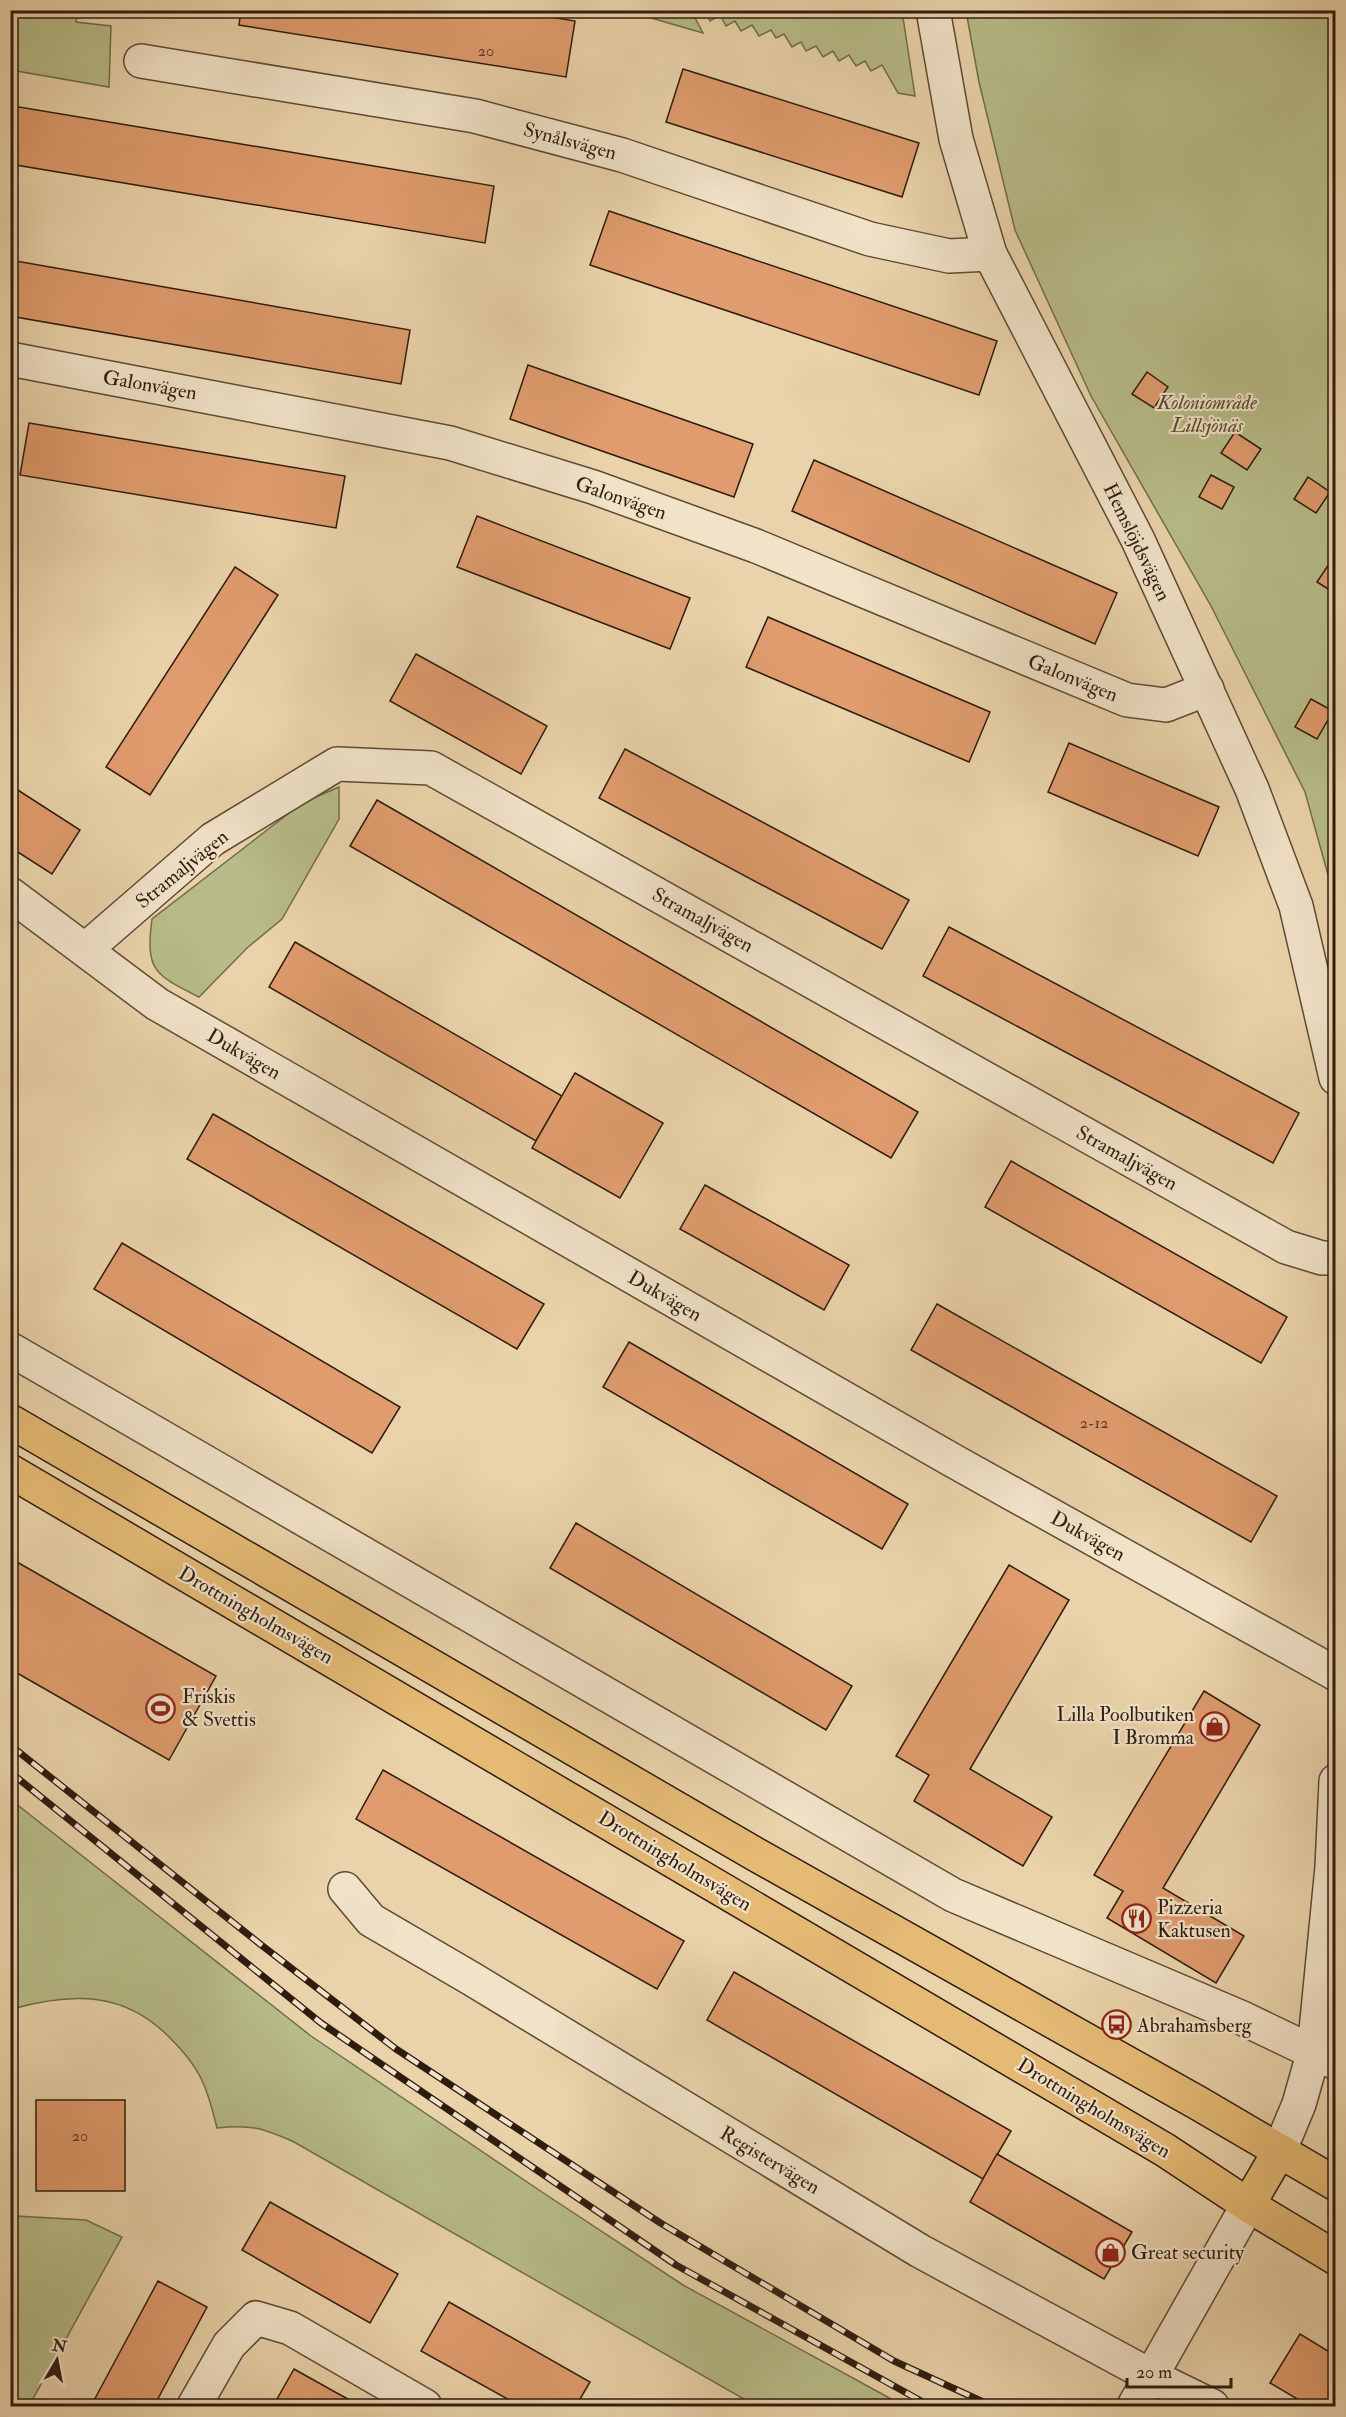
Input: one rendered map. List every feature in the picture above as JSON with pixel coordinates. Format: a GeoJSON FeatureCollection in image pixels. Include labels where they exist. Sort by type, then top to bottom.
{"type":"FeatureCollection","features":[{"type":"Feature","properties":{"kind":"main road"},"geometry":{"type":"LineString","coordinates":[[10,1421],[754,1854],[1198,2103],[1335,2184]]}},
{"type":"Feature","properties":{"kind":"main road","name":"Drottningholmsvägen"},"geometry":{"type":"LineString","coordinates":[[10,1471],[1154,2144],[1335,2258]]}},
{"type":"Feature","properties":{"kind":"main road"},"geometry":{"type":"LineString","coordinates":[[1248,2205],[1279,2152]]}},
{"type":"Feature","properties":{"kind":"street","name":"Hemslöjdsvägen"},"geometry":{"type":"LineString","coordinates":[[933,10],[956,139],[990,254],[1042,358],[1120,503],[1252,789],[1296,906],[1335,1078]]}},
{"type":"Feature","properties":{"kind":"street","name":"Synålsvägen"},"geometry":{"type":"LineString","coordinates":[[141,61],[476,116],[622,155],[870,239],[949,256],[990,254]]}},
{"type":"Feature","properties":{"kind":"street","name":"Galonvägen"},"geometry":{"type":"LineString","coordinates":[[10,359],[450,443],[593,487],[756,546],[1127,700],[1166,705],[1207,689]]}},
{"type":"Feature","properties":{"kind":"street","name":"Stramaljvägen"},"geometry":{"type":"LineString","coordinates":[[86,949],[213,839],[337,764],[431,768],[1286,1247],[1322,1258],[1335,1258]]}},
{"type":"Feature","properties":{"kind":"street","name":"Dukvägen"},"geometry":{"type":"LineString","coordinates":[[10,894],[157,1004],[941,1455],[1335,1674]]}},
{"type":"Feature","properties":{"kind":"street"},"geometry":{"type":"LineString","coordinates":[[10,1349],[953,1894],[1240,2017],[1325,2057]]}},
{"type":"Feature","properties":{"kind":"street"},"geometry":{"type":"LineString","coordinates":[[1279,2152],[1299,2104],[1325,2057],[1335,1781]]}},
{"type":"Feature","properties":{"kind":"street","name":"Registervägen"},"geometry":{"type":"LineString","coordinates":[[345,1889],[371,1920],[472,1978],[920,2251],[1151,2376],[1212,2406]]}},
{"type":"Feature","properties":{"kind":"street"},"geometry":{"type":"LineString","coordinates":[[1134,2406],[1248,2205]]}},
{"type":"Feature","properties":{"kind":"street"},"geometry":{"type":"LineString","coordinates":[[204,2403],[229,2345],[256,2318],[290,2328],[425,2406]]}},
{"type":"Feature","properties":{"kind":"green space"},"geometry":{"type":"Polygon","coordinates":[[[10,11],[78,11],[76,22],[111,26],[109,87],[11,70],[10,11]]]}},
{"type":"Feature","properties":{"kind":"green space"},"geometry":{"type":"Polygon","coordinates":[[[627,11],[704,11],[694,16],[703,33],[627,11]]]}},
{"type":"Feature","properties":{"kind":"green space"},"geometry":{"type":"Polygon","coordinates":[[[704,11],[902,11],[915,96],[898,93],[882,65],[871,71],[865,61],[856,66],[849,55],[839,61],[833,51],[823,57],[816,46],[806,51],[801,42],[792,47],[784,34],[776,38],[771,30],[759,36],[752,25],[741,31],[735,21],[726,26],[720,15],[710,21],[704,11]]]}},
{"type":"Feature","properties":{"kind":"green space","name":"Koloniområde Lillsjönäs"},"geometry":{"type":"Polygon","coordinates":[[[966,11],[1335,11],[1335,900],[1305,792],[1211,606],[1091,396],[1015,230],[979,82],[966,11]]]}},
{"type":"Feature","properties":{"kind":"green space"},"geometry":{"type":"Polygon","coordinates":[[[339,787],[339,819],[282,919],[247,948],[199,997],[163,976],[152,961],[150,936],[152,919],[302,803],[339,787]]]}},
{"type":"Feature","properties":{"kind":"green space"},"geometry":{"type":"Polygon","coordinates":[[[10,1799],[311,2036],[683,2285],[904,2406],[756,2406],[294,2142],[256,2128],[217,2128],[201,2079],[188,2058],[172,2040],[136,2012],[117,2004],[77,1998],[35,2003],[12,2009],[16,2216],[86,2220],[122,2237],[29,2406],[11,2406],[10,1799]]]}},
{"type":"Feature","properties":{"kind":"building"},"geometry":{"type":"Polygon","coordinates":[[[114,10],[181,10],[180,17],[114,10]]]}},
{"type":"Feature","properties":{"kind":"building"},"geometry":{"type":"Polygon","coordinates":[[[241,10],[509,10],[575,21],[566,77],[239,25],[241,10]]]}},
{"type":"Feature","properties":{"kind":"building"},"geometry":{"type":"Polygon","coordinates":[[[683,69],[919,143],[902,197],[666,122],[683,69]]]}},
{"type":"Feature","properties":{"kind":"building"},"geometry":{"type":"Polygon","coordinates":[[[13,106],[494,186],[485,243],[10,164],[10,124],[13,106]]]}},
{"type":"Feature","properties":{"kind":"building"},"geometry":{"type":"Polygon","coordinates":[[[609,211],[997,341],[979,395],[590,265],[609,211]]]}},
{"type":"Feature","properties":{"kind":"building"},"geometry":{"type":"Polygon","coordinates":[[[10,260],[410,330],[401,384],[10,316],[10,260]]]}},
{"type":"Feature","properties":{"kind":"building"},"geometry":{"type":"Polygon","coordinates":[[[528,365],[753,444],[734,497],[510,419],[528,365]]]}},
{"type":"Feature","properties":{"kind":"building"},"geometry":{"type":"Polygon","coordinates":[[[1147,372],[1168,387],[1154,408],[1132,394],[1147,372]]]}},
{"type":"Feature","properties":{"kind":"building"},"geometry":{"type":"Polygon","coordinates":[[[29,423],[345,476],[336,528],[20,475],[29,423]]]}},
{"type":"Feature","properties":{"kind":"building"},"geometry":{"type":"Polygon","coordinates":[[[1235,432],[1261,449],[1247,470],[1221,453],[1235,432]]]}},
{"type":"Feature","properties":{"kind":"building"},"geometry":{"type":"Polygon","coordinates":[[[814,460],[1117,593],[1095,644],[792,511],[814,460]]]}},
{"type":"Feature","properties":{"kind":"building"},"geometry":{"type":"Polygon","coordinates":[[[1211,475],[1234,487],[1222,509],[1199,497],[1211,475]]]}},
{"type":"Feature","properties":{"kind":"building"},"geometry":{"type":"Polygon","coordinates":[[[1308,477],[1330,492],[1316,513],[1294,499],[1308,477]]]}},
{"type":"Feature","properties":{"kind":"building"},"geometry":{"type":"Polygon","coordinates":[[[477,516],[690,598],[670,649],[457,567],[477,516]]]}},
{"type":"Feature","properties":{"kind":"building"},"geometry":{"type":"Polygon","coordinates":[[[1331,561],[1336,564],[1336,594],[1317,582],[1331,561]]]}},
{"type":"Feature","properties":{"kind":"building"},"geometry":{"type":"Polygon","coordinates":[[[235,567],[278,595],[150,795],[106,767],[235,567]]]}},
{"type":"Feature","properties":{"kind":"building"},"geometry":{"type":"Polygon","coordinates":[[[768,617],[990,712],[969,762],[746,667],[768,617]]]}},
{"type":"Feature","properties":{"kind":"building"},"geometry":{"type":"Polygon","coordinates":[[[416,654],[547,726],[521,774],[390,701],[416,654]]]}},
{"type":"Feature","properties":{"kind":"building"},"geometry":{"type":"Polygon","coordinates":[[[1311,699],[1333,711],[1317,739],[1295,727],[1311,699]]]}},
{"type":"Feature","properties":{"kind":"building"},"geometry":{"type":"Polygon","coordinates":[[[1069,743],[1219,807],[1198,856],[1048,792],[1069,743]]]}},
{"type":"Feature","properties":{"kind":"building"},"geometry":{"type":"Polygon","coordinates":[[[625,749],[909,900],[882,949],[599,798],[625,749]]]}},
{"type":"Feature","properties":{"kind":"building"},"geometry":{"type":"Polygon","coordinates":[[[10,785],[80,830],[52,874],[10,847],[10,785]]]}},
{"type":"Feature","properties":{"kind":"building"},"geometry":{"type":"Polygon","coordinates":[[[377,800],[918,1112],[891,1158],[350,846],[377,800]]]}},
{"type":"Feature","properties":{"kind":"building"},"geometry":{"type":"Polygon","coordinates":[[[949,927],[1299,1113],[1273,1163],[923,976],[949,927]]]}},
{"type":"Feature","properties":{"kind":"building"},"geometry":{"type":"Polygon","coordinates":[[[295,942],[562,1096],[536,1141],[269,987],[295,942]]]}},
{"type":"Feature","properties":{"kind":"building"},"geometry":{"type":"Polygon","coordinates":[[[575,1073],[663,1123],[620,1198],[532,1148],[575,1073]]]}},
{"type":"Feature","properties":{"kind":"building"},"geometry":{"type":"Polygon","coordinates":[[[213,1114],[544,1304],[517,1349],[187,1159],[213,1114]]]}},
{"type":"Feature","properties":{"kind":"building"},"geometry":{"type":"Polygon","coordinates":[[[1011,1161],[1287,1317],[1261,1363],[985,1207],[1011,1161]]]}},
{"type":"Feature","properties":{"kind":"building"},"geometry":{"type":"Polygon","coordinates":[[[705,1185],[849,1265],[824,1310],[680,1229],[705,1185]]]}},
{"type":"Feature","properties":{"kind":"building"},"geometry":{"type":"Polygon","coordinates":[[[122,1243],[400,1407],[372,1453],[94,1289],[122,1243]]]}},
{"type":"Feature","properties":{"kind":"building"},"geometry":{"type":"Polygon","coordinates":[[[937,1304],[1277,1496],[1251,1542],[911,1350],[937,1304]]]}},
{"type":"Feature","properties":{"kind":"building"},"geometry":{"type":"Polygon","coordinates":[[[629,1342],[908,1504],[882,1549],[603,1387],[629,1342]]]}},
{"type":"Feature","properties":{"kind":"building"},"geometry":{"type":"Polygon","coordinates":[[[576,1523],[852,1686],[826,1730],[550,1568],[576,1523]]]}},
{"type":"Feature","properties":{"kind":"building"},"geometry":{"type":"Polygon","coordinates":[[[10,1558],[216,1676],[169,1760],[10,1669],[10,1664],[17,1652],[10,1648],[10,1558]]]}},
{"type":"Feature","properties":{"kind":"building"},"geometry":{"type":"Polygon","coordinates":[[[1009,1565],[1069,1600],[970,1769],[1052,1817],[1023,1866],[914,1801],[929,1775],[896,1756],[1009,1565]]]}},
{"type":"Feature","properties":{"kind":"building"},"geometry":{"type":"Polygon","coordinates":[[[1204,1691],[1260,1725],[1163,1888],[1244,1936],[1216,1983],[1107,1918],[1123,1891],[1094,1875],[1204,1691]]]}},
{"type":"Feature","properties":{"kind":"building"},"geometry":{"type":"Polygon","coordinates":[[[383,1770],[684,1941],[657,1989],[356,1819],[383,1770]]]}},
{"type":"Feature","properties":{"kind":"building"},"geometry":{"type":"Polygon","coordinates":[[[734,1972],[1011,2131],[983,2179],[707,2020],[734,1972]]]}},
{"type":"Feature","properties":{"kind":"building"},"geometry":{"type":"Polygon","coordinates":[[[36,2100],[125,2100],[125,2191],[36,2191],[36,2100]]]}},
{"type":"Feature","properties":{"kind":"building"},"geometry":{"type":"Polygon","coordinates":[[[997,2154],[1132,2232],[1104,2279],[970,2202],[997,2154]]]}},
{"type":"Feature","properties":{"kind":"building"},"geometry":{"type":"Polygon","coordinates":[[[270,2202],[398,2274],[370,2323],[242,2250],[270,2202]]]}},
{"type":"Feature","properties":{"kind":"building"},"geometry":{"type":"Polygon","coordinates":[[[158,2281],[207,2307],[183,2352],[154,2406],[91,2406],[158,2281]]]}},
{"type":"Feature","properties":{"kind":"building"},"geometry":{"type":"Polygon","coordinates":[[[449,2302],[590,2382],[576,2406],[520,2406],[421,2351],[449,2302]]]}},
{"type":"Feature","properties":{"kind":"building"},"geometry":{"type":"Polygon","coordinates":[[[1300,2334],[1336,2356],[1336,2406],[1309,2406],[1270,2383],[1300,2334]]]}},
{"type":"Feature","properties":{"kind":"building"},"geometry":{"type":"Polygon","coordinates":[[[294,2369],[335,2392],[361,2406],[273,2406],[294,2369]]]}},
{"type":"Feature","properties":{"kind":"railway"},"geometry":{"type":"LineString","coordinates":[[10,1745],[396,2049],[662,2224],[894,2361],[992,2406]]}},
{"type":"Feature","properties":{"kind":"railway"},"geometry":{"type":"LineString","coordinates":[[10,1772],[321,2023],[676,2265],[930,2406]]}},
{"type":"Feature","properties":{"kind":"place","name":"Friskis & Svettis"},"geometry":{"type":"Point","coordinates":[161,1708]}},
{"type":"Feature","properties":{"kind":"place","name":"Lilla Poolbutiken I Bromma"},"geometry":{"type":"Point","coordinates":[1215,1726]}},
{"type":"Feature","properties":{"kind":"place","name":"Pizzeria Kaktusen"},"geometry":{"type":"Point","coordinates":[1136,1919]}},
{"type":"Feature","properties":{"kind":"place","name":"Abrahamsberg"},"geometry":{"type":"Point","coordinates":[1116,2025]}},
{"type":"Feature","properties":{"kind":"place","name":"Great security"},"geometry":{"type":"Point","coordinates":[1110,2252]}}]}
